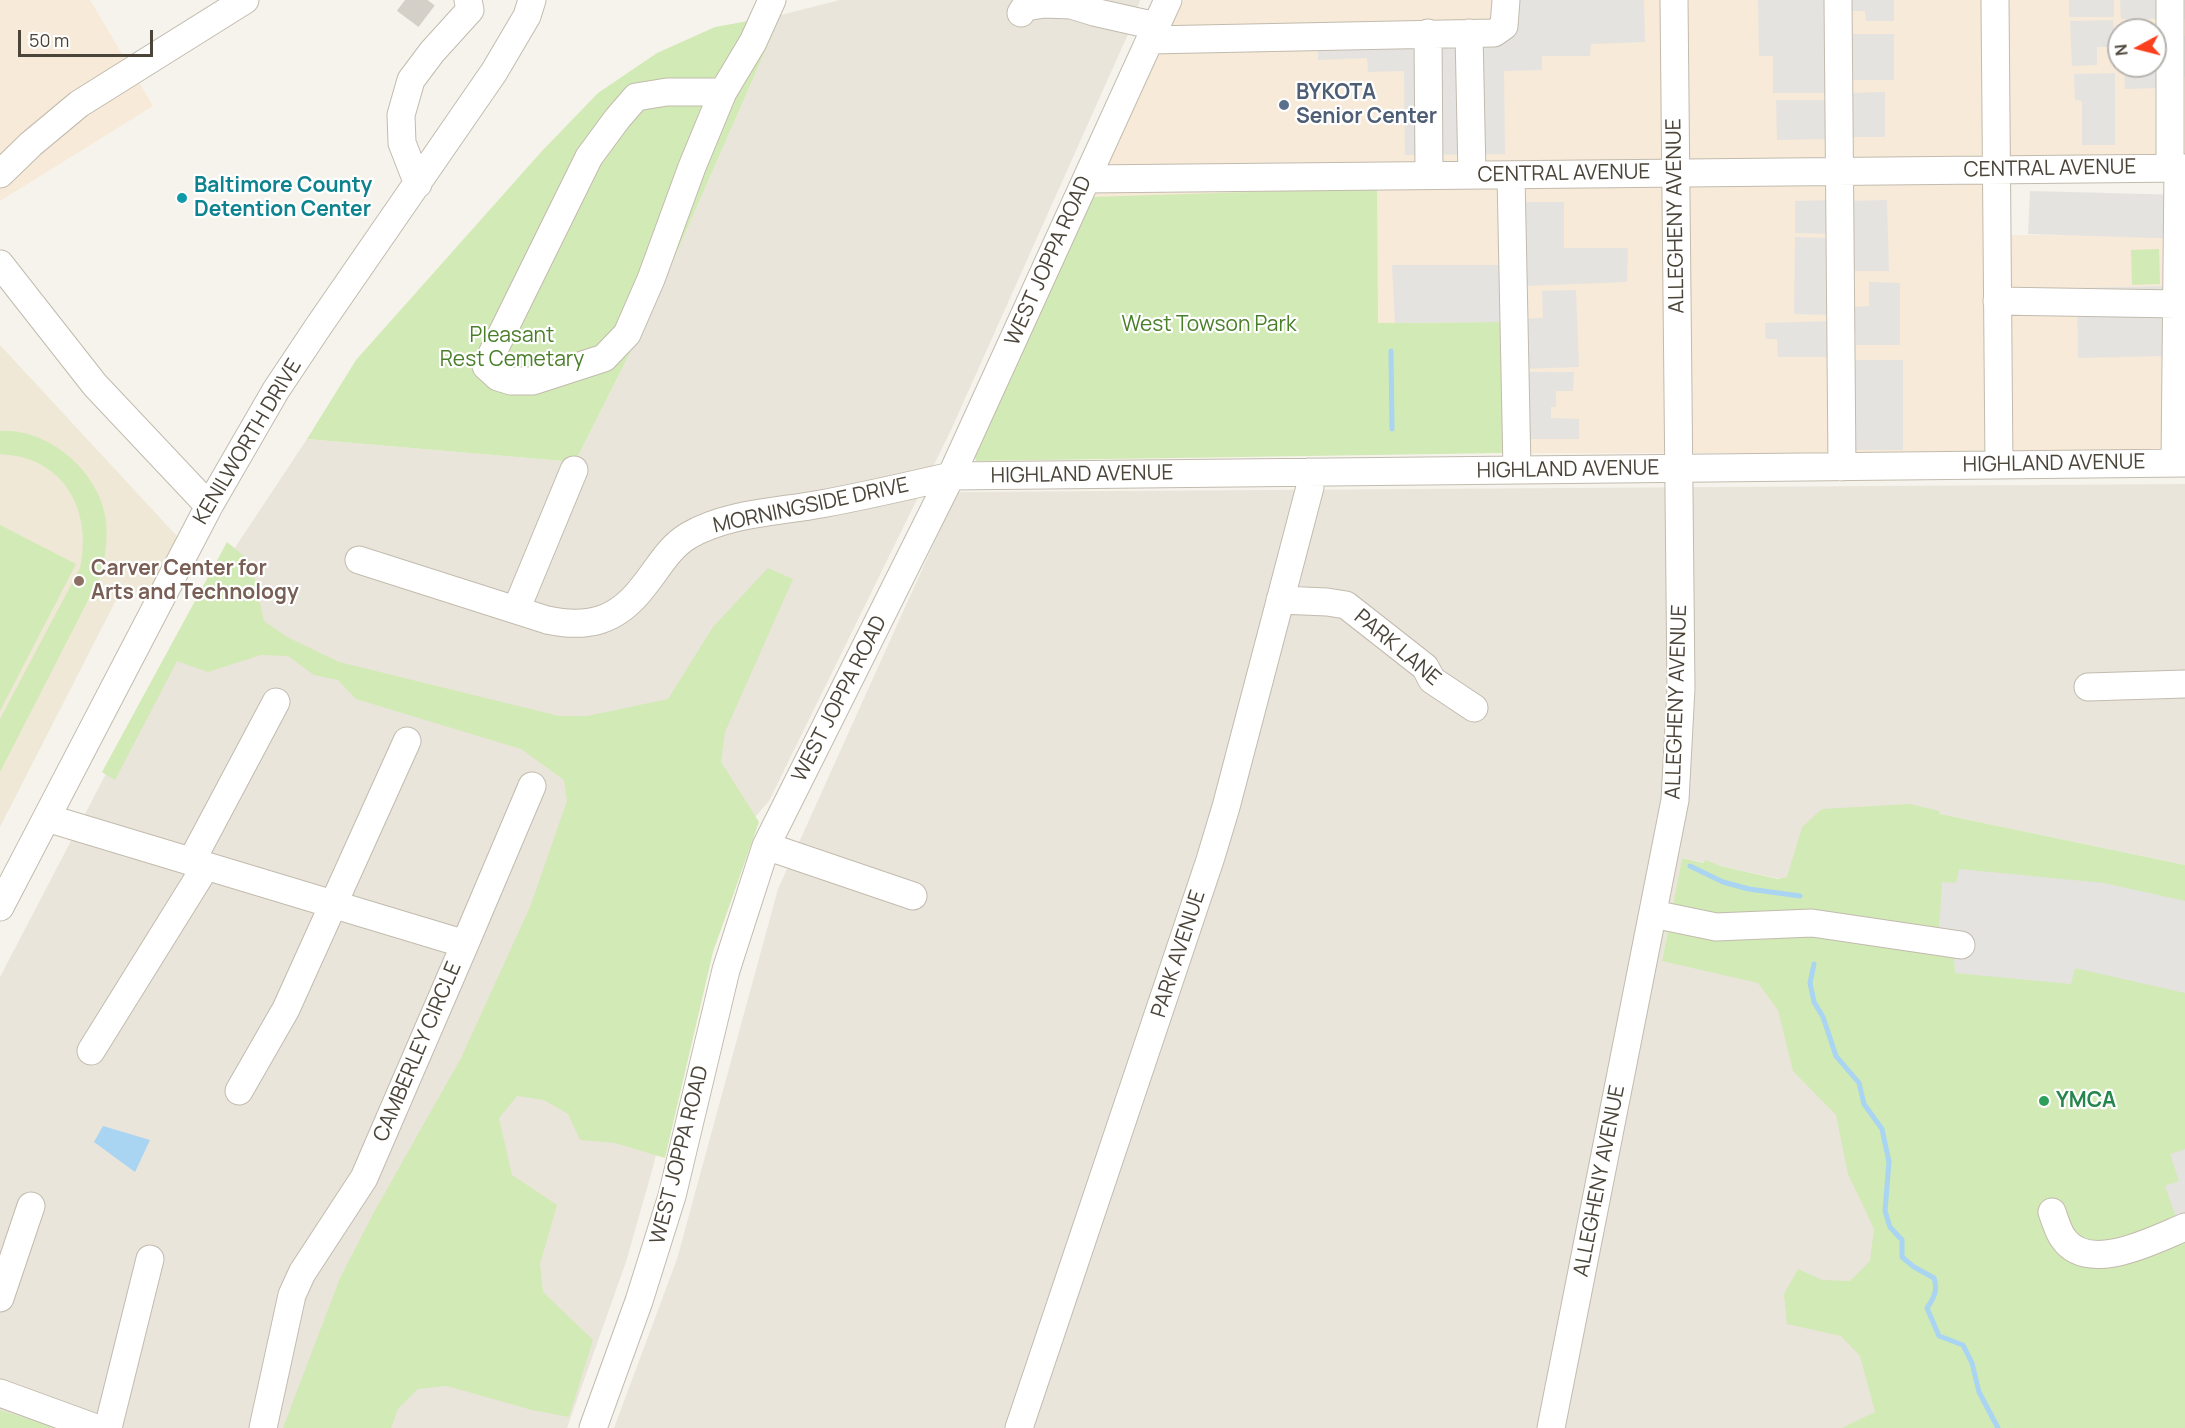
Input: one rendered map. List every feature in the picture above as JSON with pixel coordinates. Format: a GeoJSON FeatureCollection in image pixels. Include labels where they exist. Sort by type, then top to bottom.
{"type":"FeatureCollection","features":[{"type":"Feature","properties":{"kind":"street"},"geometry":{"type":"LineString","coordinates":[[0,174],[31,144],[79,104],[245,0]]}},
{"type":"Feature","properties":{"kind":"street"},"geometry":{"type":"LineString","coordinates":[[418,184],[402,143],[401,115],[411,80],[444,28],[470,10],[468,0]]}},
{"type":"Feature","properties":{"kind":"street","name":"KENILWORTH DRIVE"},"geometry":{"type":"LineString","coordinates":[[0,907],[209,506],[282,381],[494,72],[526,16],[532,0]]}},
{"type":"Feature","properties":{"kind":"street"},"geometry":{"type":"LineString","coordinates":[[723,92],[667,92],[636,98],[617,119],[589,157],[486,366],[498,377],[511,381],[533,381],[604,358],[627,334],[723,92],[753,42],[772,0]]}},
{"type":"Feature","properties":{"kind":"street","name":"WEST JOPPA ROAD"},"geometry":{"type":"LineString","coordinates":[[593,1428],[639,1301],[672,1196],[726,970],[766,846],[951,476],[1168,0]]}},
{"type":"Feature","properties":{"kind":"street"},"geometry":{"type":"LineString","coordinates":[[1021,13],[1024,7],[1045,4],[1071,5],[1153,33],[1494,33],[1504,26],[1506,0]]}},
{"type":"Feature","properties":{"kind":"street","name":"ALLEGHENY AVENUE"},"geometry":{"type":"LineString","coordinates":[[1551,1428],[1675,800],[1681,688],[1674,0]]}},
{"type":"Feature","properties":{"kind":"street"},"geometry":{"type":"LineString","coordinates":[[1838,0],[1842,466]]}},
{"type":"Feature","properties":{"kind":"street"},"geometry":{"type":"LineString","coordinates":[[1995,0],[1999,465]]}},
{"type":"Feature","properties":{"kind":"street"},"geometry":{"type":"LineString","coordinates":[[2170,0],[2178,168],[2177,304],[2180,463]]}},
{"type":"Feature","properties":{"kind":"street"},"geometry":{"type":"LineString","coordinates":[[1428,33],[1429,175]]}},
{"type":"Feature","properties":{"kind":"street"},"geometry":{"type":"LineString","coordinates":[[1469,33],[1472,175]]}},
{"type":"Feature","properties":{"kind":"street","name":"CENTRAL AVENUE"},"geometry":{"type":"LineString","coordinates":[[1087,179],[2178,168]]}},
{"type":"Feature","properties":{"kind":"street"},"geometry":{"type":"LineString","coordinates":[[1511,175],[1516,470]]}},
{"type":"Feature","properties":{"kind":"street"},"geometry":{"type":"LineString","coordinates":[[0,264],[95,385],[209,506]]}},
{"type":"Feature","properties":{"kind":"street"},"geometry":{"type":"LineString","coordinates":[[1997,301],[2177,304]]}},
{"type":"Feature","properties":{"kind":"street","name":"HIGHLAND AVENUE"},"geometry":{"type":"LineString","coordinates":[[951,476],[2180,463]]}},
{"type":"Feature","properties":{"kind":"street"},"geometry":{"type":"LineString","coordinates":[[516,610],[574,471]]}},
{"type":"Feature","properties":{"kind":"street","name":"PARK AVENUE"},"geometry":{"type":"LineString","coordinates":[[1019,1428],[1210,860],[1310,487],[1309,472]]}},
{"type":"Feature","properties":{"kind":"street","name":"MORNINGSIDE DRIVE"},"geometry":{"type":"LineString","coordinates":[[358,560],[516,610],[565,624],[580,625],[597,622],[614,615],[643,588],[670,550],[688,536],[708,526],[749,516],[857,498],[951,476]]}},
{"type":"Feature","properties":{"kind":"street","name":"PARK LANE"},"geometry":{"type":"LineString","coordinates":[[1280,600],[1346,605],[1425,667],[1432,680],[1474,708]]}},
{"type":"Feature","properties":{"kind":"street"},"geometry":{"type":"LineString","coordinates":[[2088,687],[2185,684]]}},
{"type":"Feature","properties":{"kind":"street"},"geometry":{"type":"LineString","coordinates":[[91,1051],[199,864],[276,702]]}},
{"type":"Feature","properties":{"kind":"street"},"geometry":{"type":"LineString","coordinates":[[239,1091],[286,1009],[407,741]]}},
{"type":"Feature","properties":{"kind":"street"},"geometry":{"type":"LineString","coordinates":[[465,944],[532,786]]}},
{"type":"Feature","properties":{"kind":"street","name":"CAMBERLEY CIRCLE"},"geometry":{"type":"LineString","coordinates":[[46,818],[465,944],[364,1178],[302,1273],[292,1295],[263,1428]]}},
{"type":"Feature","properties":{"kind":"street"},"geometry":{"type":"LineString","coordinates":[[766,846],[913,896]]}},
{"type":"Feature","properties":{"kind":"street"},"geometry":{"type":"LineString","coordinates":[[1653,914],[1716,927],[1812,923],[1960,945]]}},
{"type":"Feature","properties":{"kind":"street"},"geometry":{"type":"LineString","coordinates":[[0,1298],[31,1206]]}},
{"type":"Feature","properties":{"kind":"street"},"geometry":{"type":"LineString","coordinates":[[2052,1212],[2064,1239],[2084,1252],[2097,1256],[2125,1251],[2185,1227]]}},
{"type":"Feature","properties":{"kind":"street"},"geometry":{"type":"LineString","coordinates":[[108,1428],[150,1259]]}},
{"type":"Feature","properties":{"kind":"street"},"geometry":{"type":"LineString","coordinates":[[0,1393],[96,1428]]}},
{"type":"Feature","properties":{"kind":"shaded area"},"geometry":{"type":"Polygon","coordinates":[[[0,0],[90,0],[153,106],[0,201],[0,0]]]}},
{"type":"Feature","properties":{"kind":"shaded area"},"geometry":{"type":"Polygon","coordinates":[[[840,0],[1140,0],[1129,32],[951,430],[769,801],[748,825],[698,977],[653,1167],[626,1262],[567,1428],[0,1428],[0,977],[183,626],[307,439],[575,462],[652,309],[781,15],[840,0]]]}},
{"type":"Feature","properties":{"kind":"shaded area"},"geometry":{"type":"Polygon","coordinates":[[[1184,0],[2185,0],[2185,182],[2008,181],[2008,235],[2185,236],[2181,453],[1504,453],[1378,323],[1089,197],[1184,0]]]}},
{"type":"Feature","properties":{"kind":"shaded area"},"geometry":{"type":"Polygon","coordinates":[[[1513,0],[1644,0],[1645,42],[1591,44],[1590,56],[1542,56],[1542,70],[1504,71],[1505,154],[1405,155],[1404,71],[1368,72],[1367,58],[1318,60],[1318,43],[1490,38],[1513,0]]]}},
{"type":"Feature","properties":{"kind":"shaded area"},"geometry":{"type":"Polygon","coordinates":[[[1758,0],[1829,0],[1830,93],[1773,93],[1773,56],[1759,56],[1758,0]]]}},
{"type":"Feature","properties":{"kind":"shaded area"},"geometry":{"type":"Polygon","coordinates":[[[1843,0],[1894,0],[1894,21],[1866,21],[1865,11],[1843,11],[1843,0]]]}},
{"type":"Feature","properties":{"kind":"shaded area"},"geometry":{"type":"Polygon","coordinates":[[[2069,0],[2114,0],[2114,17],[2069,17],[2069,0]]]}},
{"type":"Feature","properties":{"kind":"shaded area"},"geometry":{"type":"Polygon","coordinates":[[[2120,0],[2185,0],[2185,19],[2121,18],[2120,0]]]}},
{"type":"Feature","properties":{"kind":"shaded area"},"geometry":{"type":"Polygon","coordinates":[[[2107,20],[2107,47],[2097,47],[2097,65],[2072,66],[2070,21],[2107,20]]]}},
{"type":"Feature","properties":{"kind":"shaded area"},"geometry":{"type":"Polygon","coordinates":[[[1844,34],[1894,34],[1894,80],[1844,80],[1844,34]]]}},
{"type":"Feature","properties":{"kind":"shaded area"},"geometry":{"type":"Polygon","coordinates":[[[2185,36],[2185,77],[2178,77],[2165,88],[2125,89],[2125,78],[2167,78],[2167,37],[2185,36]]]}},
{"type":"Feature","properties":{"kind":"shaded area"},"geometry":{"type":"Polygon","coordinates":[[[2107,73],[2107,78],[2115,78],[2115,145],[2082,145],[2082,101],[2075,100],[2074,74],[2107,73]]]}},
{"type":"Feature","properties":{"kind":"shaded area"},"geometry":{"type":"Polygon","coordinates":[[[1885,92],[1885,137],[1847,137],[1847,93],[1885,92]]]}},
{"type":"Feature","properties":{"kind":"shaded area"},"geometry":{"type":"Polygon","coordinates":[[[1776,100],[1827,100],[1828,139],[1777,140],[1776,100]]]}},
{"type":"Feature","properties":{"kind":"shaded area"},"geometry":{"type":"Polygon","coordinates":[[[2030,191],[2185,195],[2185,239],[2028,234],[2030,191]]]}},
{"type":"Feature","properties":{"kind":"shaded area"},"geometry":{"type":"Polygon","coordinates":[[[1834,200],[1833,234],[1795,233],[1795,201],[1834,200]]]}},
{"type":"Feature","properties":{"kind":"shaded area"},"geometry":{"type":"Polygon","coordinates":[[[1887,200],[1889,271],[1850,271],[1849,201],[1887,200]]]}},
{"type":"Feature","properties":{"kind":"shaded area"},"geometry":{"type":"Polygon","coordinates":[[[1524,202],[1564,202],[1564,248],[1628,248],[1627,282],[1524,286],[1524,202]]]}},
{"type":"Feature","properties":{"kind":"shaded area"},"geometry":{"type":"Polygon","coordinates":[[[1795,237],[1829,238],[1827,315],[1794,314],[1795,237]]]}},
{"type":"Feature","properties":{"kind":"shaded area"},"geometry":{"type":"Polygon","coordinates":[[[1392,265],[1502,265],[1502,322],[1395,323],[1392,265]]]}},
{"type":"Feature","properties":{"kind":"shaded area"},"geometry":{"type":"Polygon","coordinates":[[[1869,282],[1900,283],[1900,345],[1856,345],[1856,334],[1851,334],[1851,307],[1869,306],[1869,282]]]}},
{"type":"Feature","properties":{"kind":"shaded area"},"geometry":{"type":"Polygon","coordinates":[[[2167,286],[2168,356],[2078,358],[2077,288],[2167,286]]]}},
{"type":"Feature","properties":{"kind":"shaded area"},"geometry":{"type":"Polygon","coordinates":[[[1576,290],[1579,367],[1520,369],[1518,319],[1543,318],[1542,291],[1576,290]]]}},
{"type":"Feature","properties":{"kind":"shaded area"},"geometry":{"type":"Polygon","coordinates":[[[1835,321],[1836,357],[1778,357],[1777,339],[1766,339],[1765,323],[1835,321]]]}},
{"type":"Feature","properties":{"kind":"shaded area","name":"Carver Center for Arts and Technology"},"geometry":{"type":"Polygon","coordinates":[[[0,345],[200,561],[115,602],[0,827],[0,345]]]}},
{"type":"Feature","properties":{"kind":"shaded area"},"geometry":{"type":"Polygon","coordinates":[[[1852,360],[1903,360],[1903,450],[1852,450],[1852,360]]]}},
{"type":"Feature","properties":{"kind":"shaded area"},"geometry":{"type":"Polygon","coordinates":[[[1522,372],[1574,372],[1573,391],[1556,391],[1556,407],[1551,407],[1551,418],[1579,419],[1579,439],[1523,439],[1522,372]]]}},
{"type":"Feature","properties":{"kind":"shaded area"},"geometry":{"type":"Polygon","coordinates":[[[2185,484],[2185,865],[1896,805],[1898,904],[1682,858],[1662,960],[1901,1015],[2023,1428],[614,1428],[677,1259],[778,889],[957,492],[2185,484]]]}},
{"type":"Feature","properties":{"kind":"shaded area"},"geometry":{"type":"Polygon","coordinates":[[[1959,869],[2104,883],[2185,901],[2185,993],[2075,968],[2071,984],[1955,973],[1952,932],[1939,930],[1942,882],[1956,883],[1959,869]]]}},
{"type":"Feature","properties":{"kind":"shaded area"},"geometry":{"type":"Polygon","coordinates":[[[2185,1149],[2185,1243],[2165,1186],[2179,1181],[2170,1154],[2185,1149]]]}},
{"type":"Feature","properties":{"kind":"green space","name":"Pleasant Rest Cemetary"},"geometry":{"type":"Polygon","coordinates":[[[781,15],[652,309],[575,462],[307,439],[356,360],[542,151],[598,93],[657,53],[715,27],[781,15]]]}},
{"type":"Feature","properties":{"kind":"green space","name":"West Towson Park"},"geometry":{"type":"Polygon","coordinates":[[[1377,188],[1378,323],[1502,322],[1504,453],[976,461],[974,453],[1089,197],[1377,188]]]}},
{"type":"Feature","properties":{"kind":"green space"},"geometry":{"type":"Polygon","coordinates":[[[2159,249],[2160,284],[2132,285],[2131,250],[2159,249]]]}},
{"type":"Feature","properties":{"kind":"green space"},"geometry":{"type":"Polygon","coordinates":[[[0,431],[18,432],[37,437],[70,457],[94,487],[102,504],[107,536],[100,577],[0,772],[0,719],[80,568],[83,534],[75,503],[68,489],[44,466],[25,458],[0,454],[0,431]]]}},
{"type":"Feature","properties":{"kind":"green space"},"geometry":{"type":"Polygon","coordinates":[[[0,525],[76,564],[0,711],[0,525]]]}},
{"type":"Feature","properties":{"kind":"green space"},"geometry":{"type":"Polygon","coordinates":[[[227,542],[251,562],[264,621],[287,637],[339,662],[559,716],[587,716],[668,699],[713,627],[768,568],[793,579],[725,732],[721,762],[759,822],[713,952],[665,1158],[615,1143],[580,1140],[568,1114],[544,1100],[517,1096],[499,1118],[512,1175],[557,1205],[540,1264],[543,1292],[593,1340],[569,1417],[532,1410],[447,1386],[418,1389],[398,1409],[391,1428],[283,1428],[340,1278],[373,1214],[461,1058],[530,907],[567,801],[564,780],[521,749],[356,699],[338,680],[314,675],[288,656],[261,655],[208,672],[177,661],[115,780],[102,772],[227,542]]]}},
{"type":"Feature","properties":{"kind":"green space","name":"YMCA"},"geometry":{"type":"Polygon","coordinates":[[[1910,804],[1939,811],[1940,814],[2185,865],[2185,1428],[1842,1428],[1875,1412],[1860,1356],[1841,1336],[1787,1324],[1784,1294],[1798,1269],[1822,1280],[1850,1281],[1870,1261],[1874,1229],[1848,1174],[1836,1115],[1793,1071],[1778,1010],[1758,983],[1662,961],[1682,858],[1703,863],[1706,860],[1720,866],[1778,879],[1787,877],[1802,827],[1822,809],[1910,804]]]}},
{"type":"Feature","properties":{"kind":"green space"},"geometry":{"type":"Polygon","coordinates":[[[0,1410],[56,1428],[0,1428],[0,1410]]]}},
{"type":"Feature","properties":{"kind":"water"},"geometry":{"type":"Polygon","coordinates":[[[103,1126],[150,1140],[135,1172],[94,1142],[103,1126]]]}},
{"type":"Feature","properties":{"kind":"waterway"},"geometry":{"type":"LineString","coordinates":[[1391,351],[1392,429]]}},
{"type":"Feature","properties":{"kind":"waterway"},"geometry":{"type":"LineString","coordinates":[[1690,866],[1723,882],[1749,889],[1800,896]]}},
{"type":"Feature","properties":{"kind":"waterway"},"geometry":{"type":"LineString","coordinates":[[1814,964],[1810,983],[1814,1002],[1823,1017],[1836,1056],[1859,1083],[1864,1104],[1882,1129],[1889,1162],[1885,1211],[1890,1227],[1902,1240],[1902,1257],[1934,1278],[1935,1294],[1927,1308],[1939,1336],[1963,1345],[1972,1363],[1979,1392],[1998,1428]]}},
{"type":"Feature","properties":{"kind":"tunnel"},"geometry":{"type":"LineString","coordinates":[[405,0],[437,24]]}},
{"type":"Feature","properties":{"kind":"place","name":"BYKOTA Senior Center"},"geometry":{"type":"Point","coordinates":[1284,105]}},
{"type":"Feature","properties":{"kind":"place","name":"Baltimore County Detention Center"},"geometry":{"type":"Point","coordinates":[182,198]}},
{"type":"Feature","properties":{"kind":"place","name":"Carver Center for Arts and Technology"},"geometry":{"type":"Point","coordinates":[79,581]}},
{"type":"Feature","properties":{"kind":"place","name":"YMCA"},"geometry":{"type":"Point","coordinates":[2044,1101]}}]}
